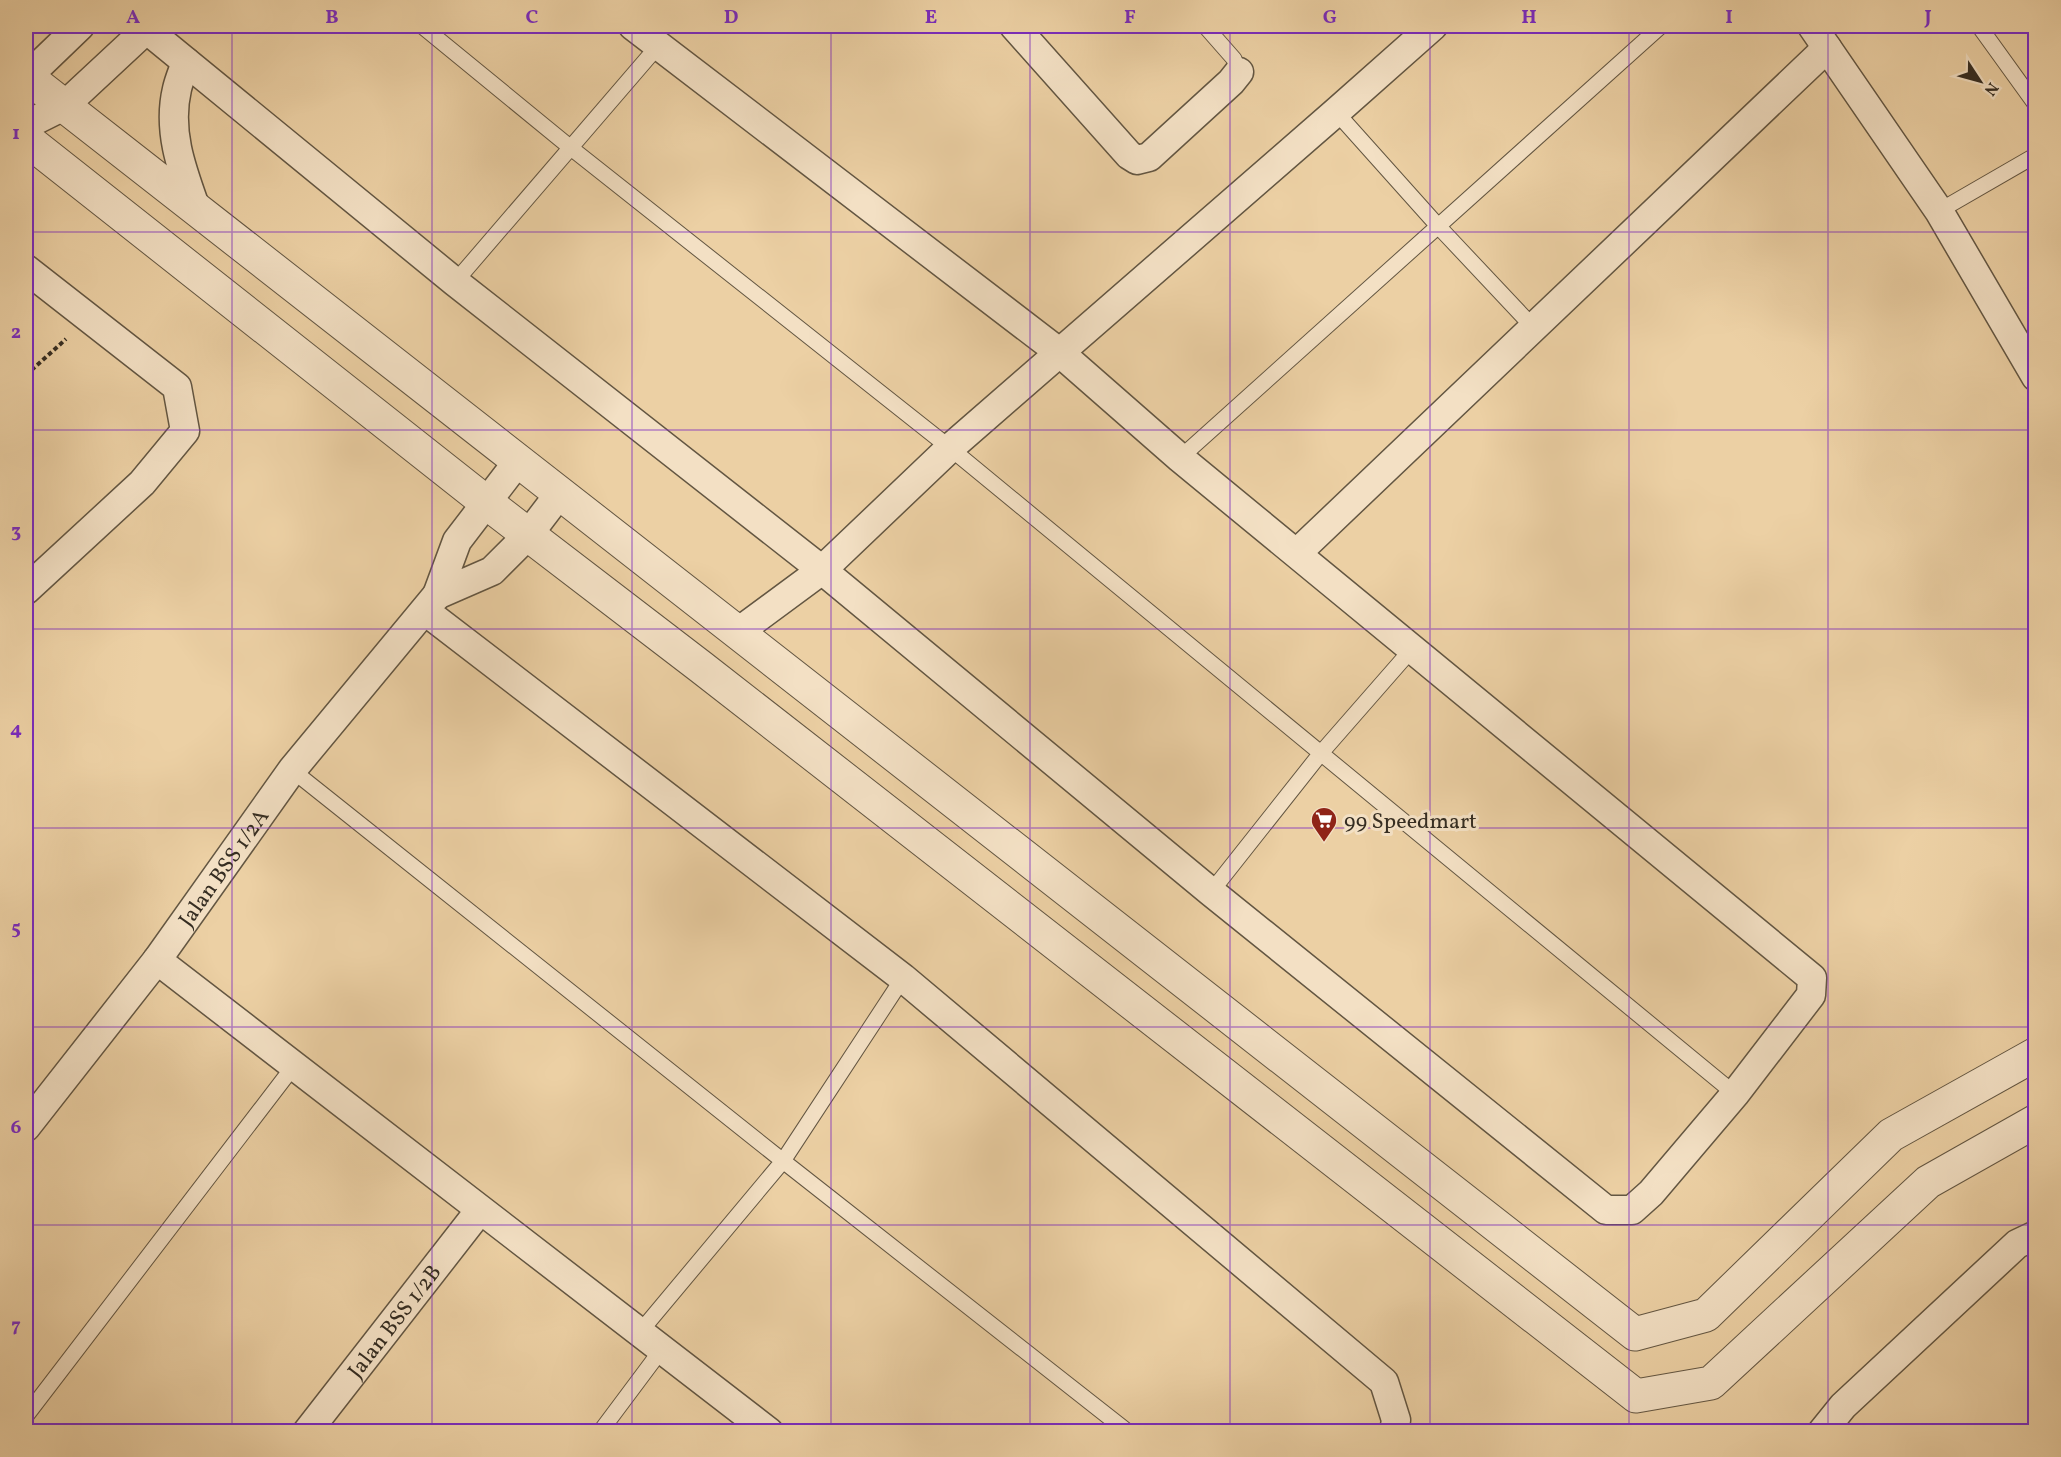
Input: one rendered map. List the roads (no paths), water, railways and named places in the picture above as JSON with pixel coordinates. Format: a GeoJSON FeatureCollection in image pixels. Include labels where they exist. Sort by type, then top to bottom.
{"type":"FeatureCollection","features":[{"type":"Feature","properties":{"kind":"street"},"geometry":{"type":"LineString","coordinates":[[80,26],[26,78],[519,460],[1635,1334],[1706,1315],[1890,1135],[2036,1054]]}},
{"type":"Feature","properties":{"kind":"street"},"geometry":{"type":"LineString","coordinates":[[26,125],[64,106],[148,27],[186,62],[455,282],[822,570],[1211,892],[1606,1210],[1632,1210],[1650,1193],[1736,1094],[1811,995],[1812,978],[1180,458],[1059,352],[633,26]]}},
{"type":"Feature","properties":{"kind":"street"},"geometry":{"type":"LineString","coordinates":[[1014,26],[1129,155],[1137,160],[1149,157],[1239,72]]}},
{"type":"Feature","properties":{"kind":"street"},"geometry":{"type":"LineString","coordinates":[[738,632],[822,570],[950,448],[1433,26]]}},
{"type":"Feature","properties":{"kind":"street"},"geometry":{"type":"LineString","coordinates":[[1297,553],[1534,327],[1820,37],[1939,211],[2036,377]]}},
{"type":"Feature","properties":{"kind":"street"},"geometry":{"type":"LineString","coordinates":[[186,62],[177,90],[173,127],[178,157],[196,208]]}},
{"type":"Feature","properties":{"kind":"street"},"geometry":{"type":"LineString","coordinates":[[26,139],[487,503],[692,660],[1636,1396],[1711,1383],[1928,1182],[2036,1121]]}},
{"type":"Feature","properties":{"kind":"street"},"geometry":{"type":"LineString","coordinates":[[26,269],[177,387],[185,430],[142,483],[26,590]]}},
{"type":"Feature","properties":{"kind":"street"},"geometry":{"type":"LineString","coordinates":[[431,603],[457,541],[519,460]]}},
{"type":"Feature","properties":{"kind":"street"},"geometry":{"type":"LineString","coordinates":[[431,603],[492,571],[528,535],[560,493]]}},
{"type":"Feature","properties":{"kind":"street"},"geometry":{"type":"LineString","coordinates":[[431,603],[903,978],[1384,1382],[1396,1420],[1394,1431]]}},
{"type":"Feature","properties":{"kind":"street","name":"Jalan BSS 1/2A"},"geometry":{"type":"LineString","coordinates":[[26,1127],[157,960],[292,770],[431,603]]}},
{"type":"Feature","properties":{"kind":"street"},"geometry":{"type":"LineString","coordinates":[[157,960],[293,1067],[769,1431]]}},
{"type":"Feature","properties":{"kind":"street","name":"Jalan BSS 1/2B"},"geometry":{"type":"LineString","coordinates":[[307,1431],[480,1210]]}},
{"type":"Feature","properties":{"kind":"street"},"geometry":{"type":"LineString","coordinates":[[1822,1431],[1843,1406],[2017,1244],[2036,1235]]}},
{"type":"Feature","properties":{"kind":"lane"},"geometry":{"type":"LineString","coordinates":[[422,26],[950,448],[1736,1094]]}},
{"type":"Feature","properties":{"kind":"lane"},"geometry":{"type":"LineString","coordinates":[[1205,26],[1234,59],[1239,72]]}},
{"type":"Feature","properties":{"kind":"lane"},"geometry":{"type":"LineString","coordinates":[[1180,458],[1661,26]]}},
{"type":"Feature","properties":{"kind":"lane"},"geometry":{"type":"LineString","coordinates":[[1979,26],[2036,105]]}},
{"type":"Feature","properties":{"kind":"lane"},"geometry":{"type":"LineString","coordinates":[[455,282],[658,46]]}},
{"type":"Feature","properties":{"kind":"lane"},"geometry":{"type":"LineString","coordinates":[[1336,112],[1438,226],[1534,327]]}},
{"type":"Feature","properties":{"kind":"lane"},"geometry":{"type":"LineString","coordinates":[[1939,211],[2036,155]]}},
{"type":"Feature","properties":{"kind":"lane"},"geometry":{"type":"LineString","coordinates":[[1211,892],[1321,753],[1412,649]]}},
{"type":"Feature","properties":{"kind":"lane"},"geometry":{"type":"LineString","coordinates":[[292,770],[783,1161],[1128,1431]]}},
{"type":"Feature","properties":{"kind":"lane"},"geometry":{"type":"LineString","coordinates":[[640,1332],[783,1161],[903,978]]}},
{"type":"Feature","properties":{"kind":"lane"},"geometry":{"type":"LineString","coordinates":[[26,1416],[293,1067]]}},
{"type":"Feature","properties":{"kind":"lane"},"geometry":{"type":"LineString","coordinates":[[600,1431],[662,1349]]}},
{"type":"Feature","properties":{"kind":"place","name":"99 Speedmart"},"geometry":{"type":"Point","coordinates":[1324,843]}}]}
